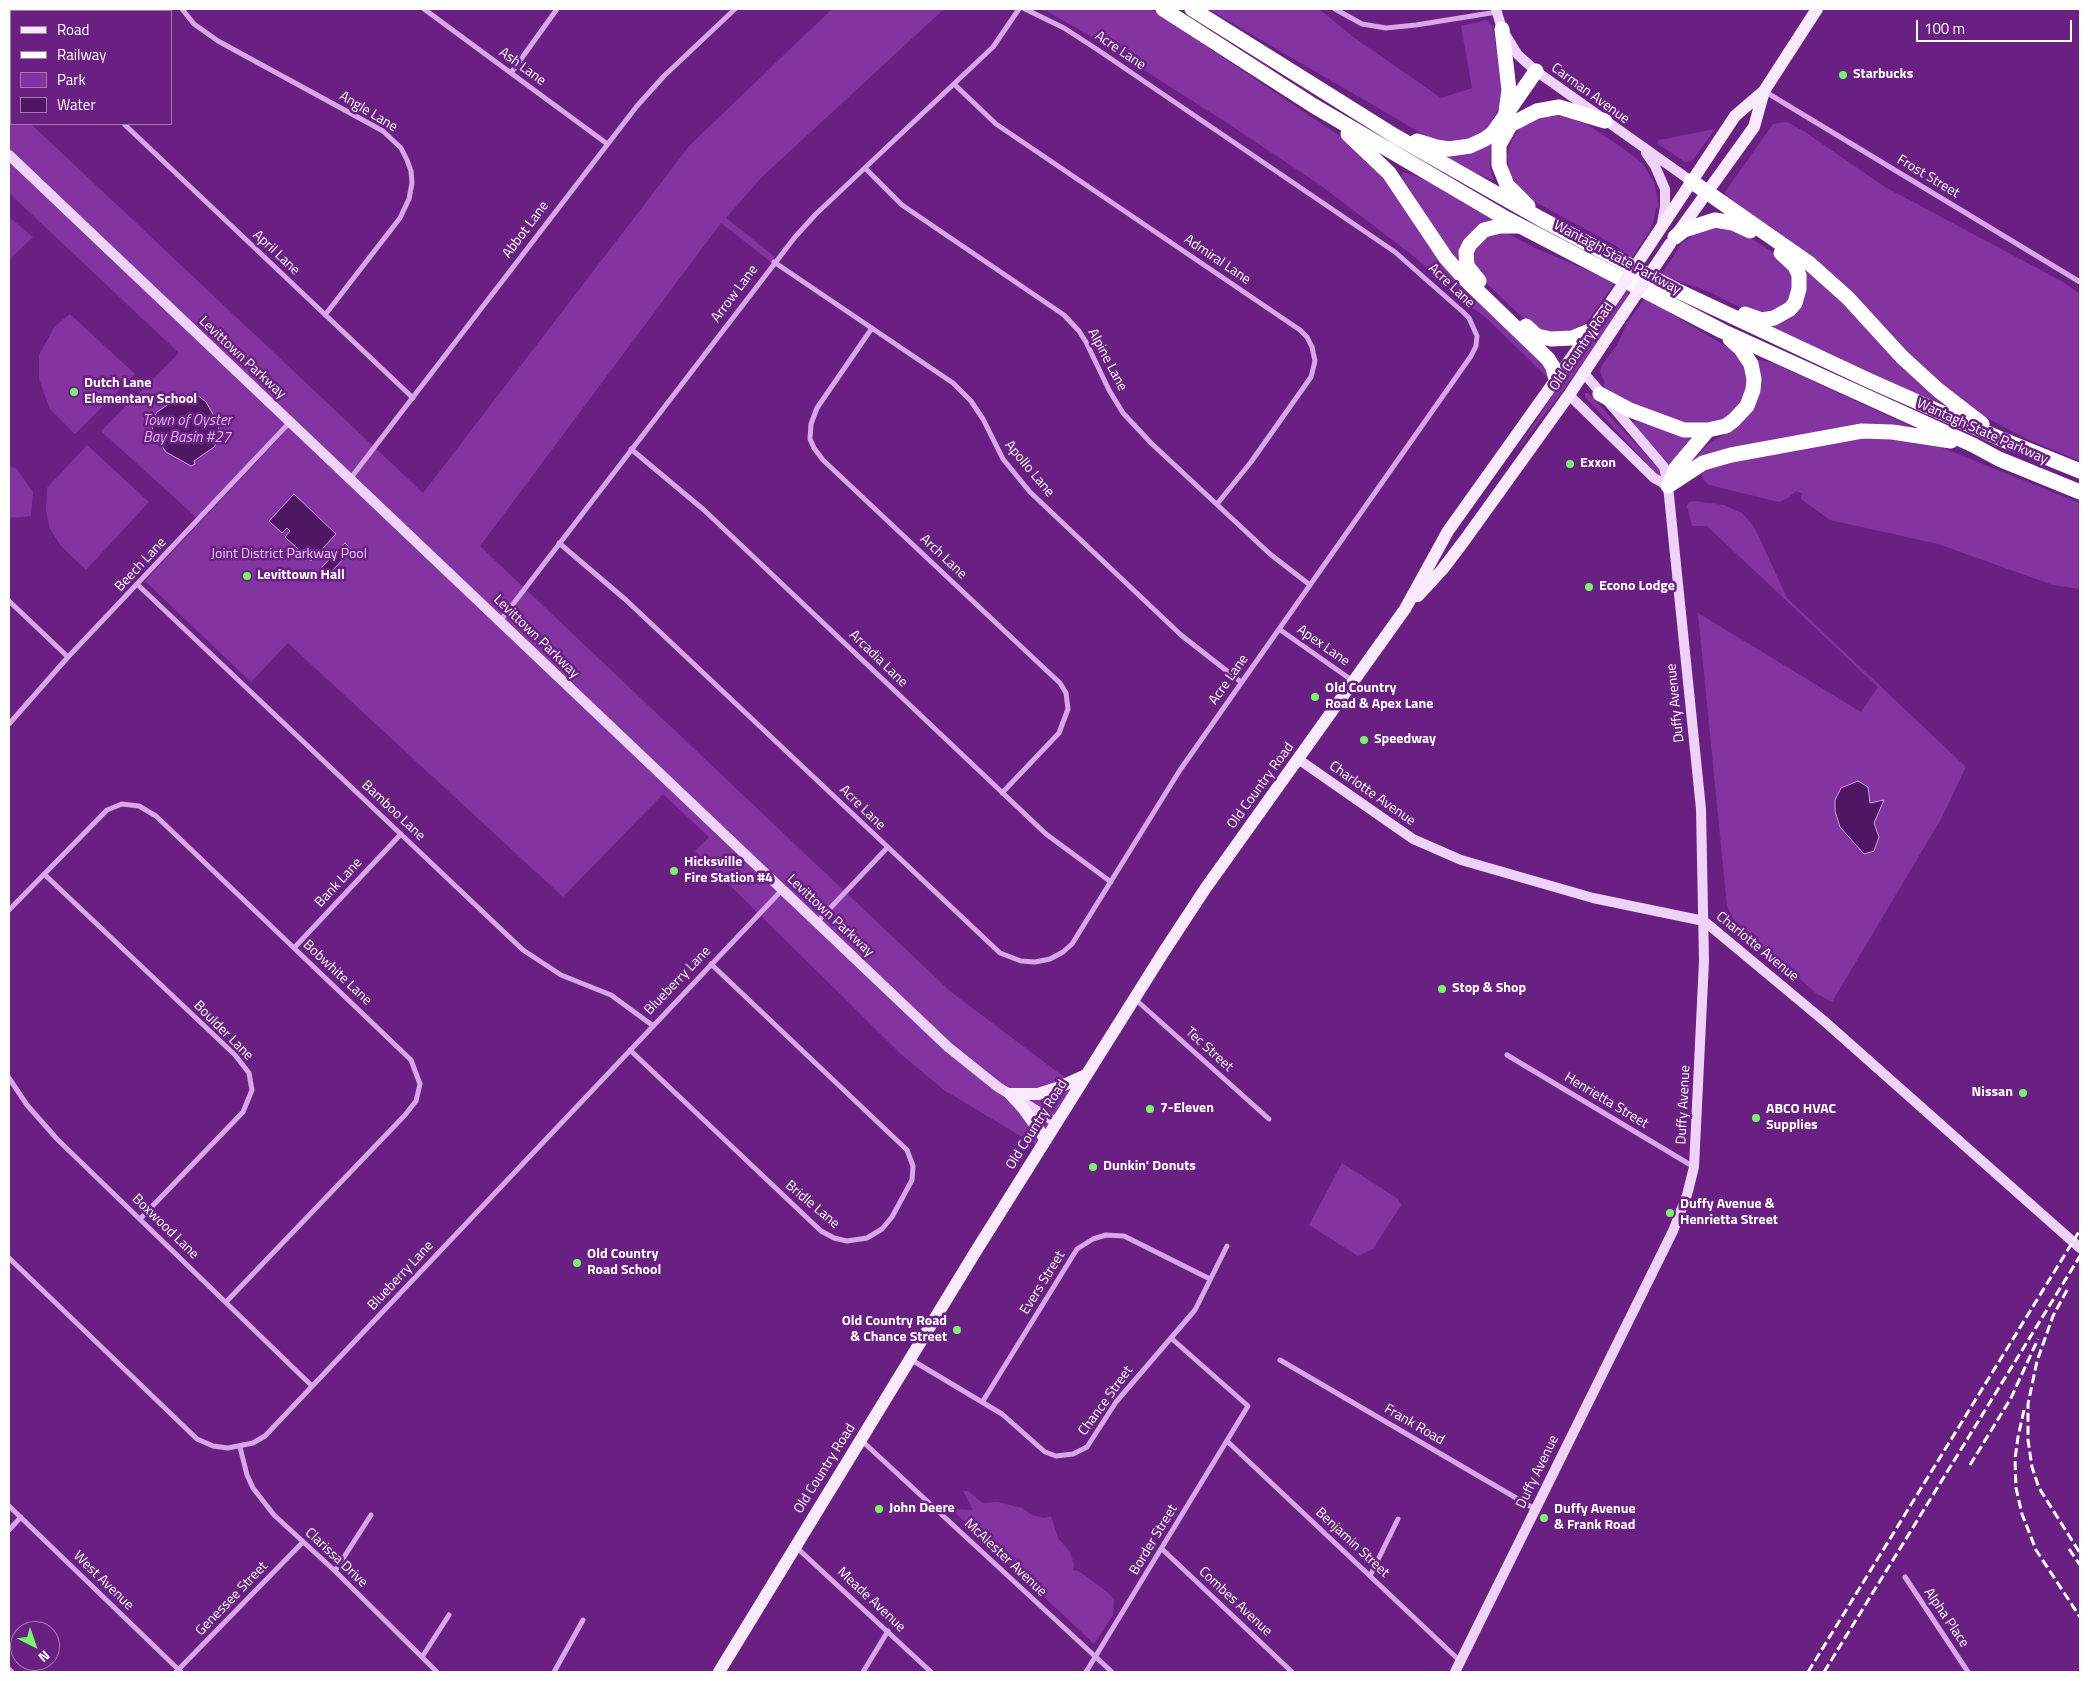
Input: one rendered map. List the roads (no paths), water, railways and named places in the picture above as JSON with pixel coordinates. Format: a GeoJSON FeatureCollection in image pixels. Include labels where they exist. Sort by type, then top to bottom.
{"type":"FeatureCollection","features":[{"type":"Feature","properties":{"kind":"highway","name":"Wantagh State Parkway"},"geometry":{"type":"LineString","coordinates":[[1162,9],[1314,106],[1520,226],[1722,331],[2000,459],[2080,492]]}},
{"type":"Feature","properties":{"kind":"highway","name":"Wantagh State Parkway"},"geometry":{"type":"LineString","coordinates":[[1192,9],[1395,136],[1541,219],[1676,290],[1860,376],[2001,439],[2080,471]]}},
{"type":"Feature","properties":{"kind":"highway"},"geometry":{"type":"LineString","coordinates":[[1502,29],[1509,90],[1508,120]]}},
{"type":"Feature","properties":{"kind":"highway"},"geometry":{"type":"LineString","coordinates":[[1539,74],[1508,120],[1499,145],[1498,158],[1500,170],[1507,185],[1541,219]]}},
{"type":"Feature","properties":{"kind":"highway"},"geometry":{"type":"LineString","coordinates":[[1314,106],[1360,144],[1389,173],[1446,258],[1464,278],[1542,352],[1553,367],[1556,380]]}},
{"type":"Feature","properties":{"kind":"highway"},"geometry":{"type":"LineString","coordinates":[[1395,136],[1436,147],[1461,148],[1485,139],[1508,120],[1537,111],[1559,107],[1605,121]]}},
{"type":"Feature","properties":{"kind":"highway"},"geometry":{"type":"LineString","coordinates":[[1691,181],[1810,264],[1848,298],[1902,357],[1938,390],[2001,439]]}},
{"type":"Feature","properties":{"kind":"highway"},"geometry":{"type":"LineString","coordinates":[[1673,241],[1684,230],[1700,224],[1715,220],[1733,223],[1746,229],[1787,257],[1795,266],[1800,282],[1798,297],[1790,309],[1774,318],[1762,320],[1676,290]]}},
{"type":"Feature","properties":{"kind":"highway"},"geometry":{"type":"LineString","coordinates":[[1520,226],[1492,227],[1475,237],[1466,252],[1467,266],[1471,272],[1537,336],[1561,340],[1580,336],[1592,330]]}},
{"type":"Feature","properties":{"kind":"highway"},"geometry":{"type":"LineString","coordinates":[[1600,394],[1630,410],[1684,430],[1708,430],[1726,426],[1747,406],[1753,390],[1754,379],[1750,364],[1741,349],[1722,331]]}},
{"type":"Feature","properties":{"kind":"highway"},"geometry":{"type":"LineString","coordinates":[[1668,486],[1676,468],[1708,430]]}},
{"type":"Feature","properties":{"kind":"highway"},"geometry":{"type":"LineString","coordinates":[[1668,486],[1703,463],[1731,455],[1862,431],[1892,432],[1972,445]]}},
{"type":"Feature","properties":{"kind":"main road","name":"Old Country Road"},"geometry":{"type":"LineString","coordinates":[[718,1672],[1086,1075],[1202,894],[1406,609],[1448,531],[1592,330],[1735,116],[1764,91],[1817,9]]}},
{"type":"Feature","properties":{"kind":"main road","name":"Old Country Road"},"geometry":{"type":"LineString","coordinates":[[1406,609],[1430,584],[1464,541],[1569,395],[1673,241],[1754,127],[1764,91]]}},
{"type":"Feature","properties":{"kind":"main road"},"geometry":{"type":"LineString","coordinates":[[1010,1094],[1038,1094],[1086,1075]]}},
{"type":"Feature","properties":{"kind":"main road"},"geometry":{"type":"LineString","coordinates":[[1010,1094],[1023,1108],[1046,1140]]}},
{"type":"Feature","properties":{"kind":"street","name":"Angle Lane"},"geometry":{"type":"LineString","coordinates":[[182,9],[194,24],[218,41],[383,131],[401,148],[407,160],[411,171],[412,183],[409,199],[400,218],[325,315]]}},
{"type":"Feature","properties":{"kind":"street","name":"Ash Lane"},"geometry":{"type":"LineString","coordinates":[[424,9],[606,144]]}},
{"type":"Feature","properties":{"kind":"street"},"geometry":{"type":"LineString","coordinates":[[511,73],[557,9]]}},
{"type":"Feature","properties":{"kind":"street","name":"Abbot Lane"},"geometry":{"type":"LineString","coordinates":[[350,479],[636,106],[664,76],[735,9]]}},
{"type":"Feature","properties":{"kind":"street","name":"Arrow Lane"},"geometry":{"type":"LineString","coordinates":[[500,621],[774,262],[816,214],[993,47],[1008,28],[1019,9]]}},
{"type":"Feature","properties":{"kind":"street","name":"Acre Lane"},"geometry":{"type":"LineString","coordinates":[[559,543],[626,600],[994,949],[1010,958],[1035,962],[1050,959],[1067,948],[1079,935],[1180,770],[1240,682],[1471,356],[1476,346],[1477,336],[1473,326],[1463,312],[1423,275],[1373,236],[1098,50],[1064,28],[1025,9]]}},
{"type":"Feature","properties":{"kind":"street"},"geometry":{"type":"LineString","coordinates":[[1335,9],[1362,24],[1386,28],[1416,26],[1496,10]]}},
{"type":"Feature","properties":{"kind":"street","name":"Carman Avenue"},"geometry":{"type":"LineString","coordinates":[[1496,10],[1502,29],[1518,55],[1539,74],[1640,147],[1691,181]]}},
{"type":"Feature","properties":{"kind":"street","name":"Admiral Lane"},"geometry":{"type":"LineString","coordinates":[[954,84],[996,124],[1300,330],[1307,337],[1315,360],[1311,377],[1251,462],[1216,504]]}},
{"type":"Feature","properties":{"kind":"street","name":"Frost Street"},"geometry":{"type":"LineString","coordinates":[[1764,91],[2080,282]]}},
{"type":"Feature","properties":{"kind":"street","name":"April Lane"},"geometry":{"type":"LineString","coordinates":[[125,125],[413,398]]}},
{"type":"Feature","properties":{"kind":"street"},"geometry":{"type":"LineString","coordinates":[[1640,147],[1655,166],[1665,189],[1665,207],[1659,231]]}},
{"type":"Feature","properties":{"kind":"street","name":"Levittown Parkway"},"geometry":{"type":"LineString","coordinates":[[9,155],[948,1047],[977,1071],[1057,1123]]}},
{"type":"Feature","properties":{"kind":"street","name":"Alpine Lane"},"geometry":{"type":"LineString","coordinates":[[865,168],[902,205],[1064,315],[1079,331],[1086,342],[1109,390],[1123,413],[1151,443],[1270,554],[1310,585]]}},
{"type":"Feature","properties":{"kind":"street","name":"Apollo Lane"},"geometry":{"type":"LineString","coordinates":[[774,262],[947,378],[964,393],[983,419],[1003,459],[1030,492],[1181,635],[1240,682]]}},
{"type":"Feature","properties":{"kind":"street","name":"Arch Lane"},"geometry":{"type":"LineString","coordinates":[[872,328],[817,408],[811,424],[810,439],[823,460],[1046,670],[1066,693],[1068,709],[1059,733],[1002,792]]}},
{"type":"Feature","properties":{"kind":"street","name":"Duffy Avenue"},"geometry":{"type":"LineString","coordinates":[[1455,1672],[1673,1231],[1687,1195],[1694,1167],[1704,921],[1700,809],[1668,486],[1664,467],[1583,372]]}},
{"type":"Feature","properties":{"kind":"street"},"geometry":{"type":"LineString","coordinates":[[1569,395],[1654,478],[1668,486]]}},
{"type":"Feature","properties":{"kind":"street","name":"Beech Lane"},"geometry":{"type":"LineString","coordinates":[[9,724],[68,657],[290,422]]}},
{"type":"Feature","properties":{"kind":"street","name":"Arcadia Lane"},"geometry":{"type":"LineString","coordinates":[[631,449],[704,510],[1046,834],[1111,882]]}},
{"type":"Feature","properties":{"kind":"street","name":"Bamboo Lane"},"geometry":{"type":"LineString","coordinates":[[138,585],[523,950],[561,975],[612,995],[652,1025]]}},
{"type":"Feature","properties":{"kind":"street"},"geometry":{"type":"LineString","coordinates":[[9,601],[68,657]]}},
{"type":"Feature","properties":{"kind":"street","name":"Apex Lane"},"geometry":{"type":"LineString","coordinates":[[1279,629],[1354,682]]}},
{"type":"Feature","properties":{"kind":"street","name":"Charlotte Avenue"},"geometry":{"type":"LineString","coordinates":[[1298,759],[1413,839],[1460,860],[1593,898],[1704,921],[1815,1013],[2080,1248]]}},
{"type":"Feature","properties":{"kind":"street","name":"Bobwhite Lane"},"geometry":{"type":"LineString","coordinates":[[9,910],[107,810],[122,804],[139,806],[156,816],[411,1060],[419,1077],[419,1093],[416,1101],[405,1115],[226,1302]]}},
{"type":"Feature","properties":{"kind":"street","name":"Bank Lane"},"geometry":{"type":"LineString","coordinates":[[294,948],[401,834]]}},
{"type":"Feature","properties":{"kind":"street"},"geometry":{"type":"LineString","coordinates":[[817,922],[887,848]]}},
{"type":"Feature","properties":{"kind":"street","name":"Boulder Lane"},"geometry":{"type":"LineString","coordinates":[[44,874],[235,1055],[249,1073],[252,1090],[243,1112],[140,1220]]}},
{"type":"Feature","properties":{"kind":"street","name":"Blueberry Lane"},"geometry":{"type":"LineString","coordinates":[[9,1258],[197,1439],[213,1446],[240,1447],[253,1443],[265,1436],[652,1025],[782,890]]}},
{"type":"Feature","properties":{"kind":"street","name":"Bridle Lane"},"geometry":{"type":"LineString","coordinates":[[630,1050],[821,1231],[834,1238],[847,1241],[867,1238],[882,1229],[892,1217],[912,1180],[912,1166],[907,1150],[711,964]]}},
{"type":"Feature","properties":{"kind":"street","name":"Tec Street"},"geometry":{"type":"LineString","coordinates":[[1134,999],[1269,1119]]}},
{"type":"Feature","properties":{"kind":"street","name":"Henrietta Street"},"geometry":{"type":"LineString","coordinates":[[1507,1055],[1694,1167]]}},
{"type":"Feature","properties":{"kind":"street","name":"Boxwood Lane"},"geometry":{"type":"LineString","coordinates":[[9,1078],[27,1105],[57,1139],[312,1386]]}},
{"type":"Feature","properties":{"kind":"street","name":"Evers Street"},"geometry":{"type":"LineString","coordinates":[[983,1401],[1077,1249],[1093,1239],[1106,1235],[1124,1236],[1210,1279]]}},
{"type":"Feature","properties":{"kind":"street","name":"Chance Street"},"geometry":{"type":"LineString","coordinates":[[910,1359],[1002,1414],[1045,1452],[1056,1456],[1073,1454],[1087,1447],[1116,1402],[1195,1310],[1227,1246]]}},
{"type":"Feature","properties":{"kind":"street","name":"Border Street"},"geometry":{"type":"LineString","coordinates":[[1086,1672],[1248,1406],[1170,1338]]}},
{"type":"Feature","properties":{"kind":"street","name":"Frank Road"},"geometry":{"type":"LineString","coordinates":[[1280,1360],[1536,1509]]}},
{"type":"Feature","properties":{"kind":"street","name":"McAlester Avenue"},"geometry":{"type":"LineString","coordinates":[[861,1440],[1112,1672]]}},
{"type":"Feature","properties":{"kind":"street","name":"Benjamin Street"},"geometry":{"type":"LineString","coordinates":[[1227,1441],[1460,1662]]}},
{"type":"Feature","properties":{"kind":"street","name":"Clarissa Drive"},"geometry":{"type":"LineString","coordinates":[[240,1447],[247,1475],[259,1498],[274,1515],[335,1571],[437,1672]]}},
{"type":"Feature","properties":{"kind":"street","name":"West Avenue"},"geometry":{"type":"LineString","coordinates":[[9,1506],[179,1671]]}},
{"type":"Feature","properties":{"kind":"street"},"geometry":{"type":"LineString","coordinates":[[335,1571],[371,1515]]}},
{"type":"Feature","properties":{"kind":"street"},"geometry":{"type":"LineString","coordinates":[[9,1530],[21,1517]]}},
{"type":"Feature","properties":{"kind":"street"},"geometry":{"type":"LineString","coordinates":[[1370,1576],[1398,1519]]}},
{"type":"Feature","properties":{"kind":"street","name":"Genessee Street"},"geometry":{"type":"LineString","coordinates":[[179,1671],[303,1542]]}},
{"type":"Feature","properties":{"kind":"street","name":"Meade Avenue"},"geometry":{"type":"LineString","coordinates":[[795,1545],[931,1672]]}},
{"type":"Feature","properties":{"kind":"street","name":"Combes Avenue"},"geometry":{"type":"LineString","coordinates":[[1162,1549],[1292,1672]]}},
{"type":"Feature","properties":{"kind":"street","name":"Alpha Place"},"geometry":{"type":"LineString","coordinates":[[1904,1577],[1968,1672]]}},
{"type":"Feature","properties":{"kind":"street"},"geometry":{"type":"LineString","coordinates":[[422,1657],[449,1615]]}},
{"type":"Feature","properties":{"kind":"street"},"geometry":{"type":"LineString","coordinates":[[554,1672],[583,1620]]}},
{"type":"Feature","properties":{"kind":"street"},"geometry":{"type":"LineString","coordinates":[[863,1672],[888,1631]]}},
{"type":"Feature","properties":{"kind":"street"},"geometry":{"type":"LineString","coordinates":[[9,1669],[12,1672]]}},
{"type":"Feature","properties":{"kind":"water","name":"Town of Oyster Bay Basin #27"},"geometry":{"type":"Polygon","coordinates":[[[196,394],[206,402],[215,418],[221,436],[214,447],[194,461],[195,464],[191,466],[166,452],[154,435],[151,422],[157,412],[182,395],[196,394]]]}},
{"type":"Feature","properties":{"kind":"water"},"geometry":{"type":"Polygon","coordinates":[[[294,494],[336,534],[311,561],[285,537],[290,531],[287,528],[282,533],[269,521],[294,494]]]}},
{"type":"Feature","properties":{"kind":"water"},"geometry":{"type":"Polygon","coordinates":[[[345,543],[352,550],[327,576],[320,569],[345,543]]]}},
{"type":"Feature","properties":{"kind":"water"},"geometry":{"type":"Polygon","coordinates":[[[1858,781],[1868,787],[1870,803],[1884,800],[1874,823],[1879,837],[1874,851],[1864,854],[1840,827],[1835,811],[1835,800],[1841,788],[1858,781]]]}},
{"type":"Feature","properties":{"kind":"railway"},"geometry":{"type":"LineString","coordinates":[[1808,1672],[2080,1230]]}},
{"type":"Feature","properties":{"kind":"railway"},"geometry":{"type":"LineString","coordinates":[[1824,1672],[2080,1256]]}},
{"type":"Feature","properties":{"kind":"railway"},"geometry":{"type":"LineString","coordinates":[[2067,1290],[2053,1316],[2037,1361],[2028,1404],[2028,1440],[2032,1467],[2039,1488],[2080,1553]]}},
{"type":"Feature","properties":{"kind":"railway"},"geometry":{"type":"LineString","coordinates":[[1970,1465],[2011,1398],[2038,1339]]}},
{"type":"Feature","properties":{"kind":"railway"},"geometry":{"type":"LineString","coordinates":[[2024,1410],[2015,1459],[2016,1488],[2022,1514],[2036,1550],[2080,1617]]}},
{"type":"Feature","properties":{"kind":"railway"},"geometry":{"type":"LineString","coordinates":[[2069,1549],[2080,1565]]}},
{"type":"Feature","properties":{"kind":"place","name":"Starbucks"},"geometry":{"type":"Point","coordinates":[1843,75]}},
{"type":"Feature","properties":{"kind":"place","name":"Dutch Lane Elementary School"},"geometry":{"type":"Point","coordinates":[74,392]}},
{"type":"Feature","properties":{"kind":"place","name":"Exxon"},"geometry":{"type":"Point","coordinates":[1570,464]}},
{"type":"Feature","properties":{"kind":"place","name":"Levittown Hall"},"geometry":{"type":"Point","coordinates":[247,576]}},
{"type":"Feature","properties":{"kind":"place","name":"Econo Lodge"},"geometry":{"type":"Point","coordinates":[1589,587]}},
{"type":"Feature","properties":{"kind":"place","name":"Old Country Road & Apex Lane"},"geometry":{"type":"Point","coordinates":[1315,697]}},
{"type":"Feature","properties":{"kind":"place","name":"Speedway"},"geometry":{"type":"Point","coordinates":[1364,740]}},
{"type":"Feature","properties":{"kind":"place","name":"Hicksville Fire Station #4"},"geometry":{"type":"Point","coordinates":[674,871]}},
{"type":"Feature","properties":{"kind":"place","name":"Stop & Shop"},"geometry":{"type":"Point","coordinates":[1442,989]}},
{"type":"Feature","properties":{"kind":"place","name":"Nissan"},"geometry":{"type":"Point","coordinates":[2023,1093]}},
{"type":"Feature","properties":{"kind":"place","name":"7-Eleven"},"geometry":{"type":"Point","coordinates":[1150,1109]}},
{"type":"Feature","properties":{"kind":"place","name":"ABCO HVAC Supplies"},"geometry":{"type":"Point","coordinates":[1756,1118]}},
{"type":"Feature","properties":{"kind":"place","name":"Dunkin' Donuts"},"geometry":{"type":"Point","coordinates":[1093,1167]}},
{"type":"Feature","properties":{"kind":"place","name":"Duffy Avenue & Henrietta Street"},"geometry":{"type":"Point","coordinates":[1670,1213]}},
{"type":"Feature","properties":{"kind":"place","name":"Old Country Road School"},"geometry":{"type":"Point","coordinates":[577,1263]}},
{"type":"Feature","properties":{"kind":"place","name":"Old Country Road & Chance Street"},"geometry":{"type":"Point","coordinates":[957,1330]}},
{"type":"Feature","properties":{"kind":"place","name":"John Deere"},"geometry":{"type":"Point","coordinates":[879,1509]}},
{"type":"Feature","properties":{"kind":"place","name":"Duffy Avenue & Frank Road"},"geometry":{"type":"Point","coordinates":[1544,1518]}},
{"type":"Feature","properties":{"kind":"park label","name":"Joint District Parkway Pool"},"geometry":{"type":"Point","coordinates":[289,555]}}]}
